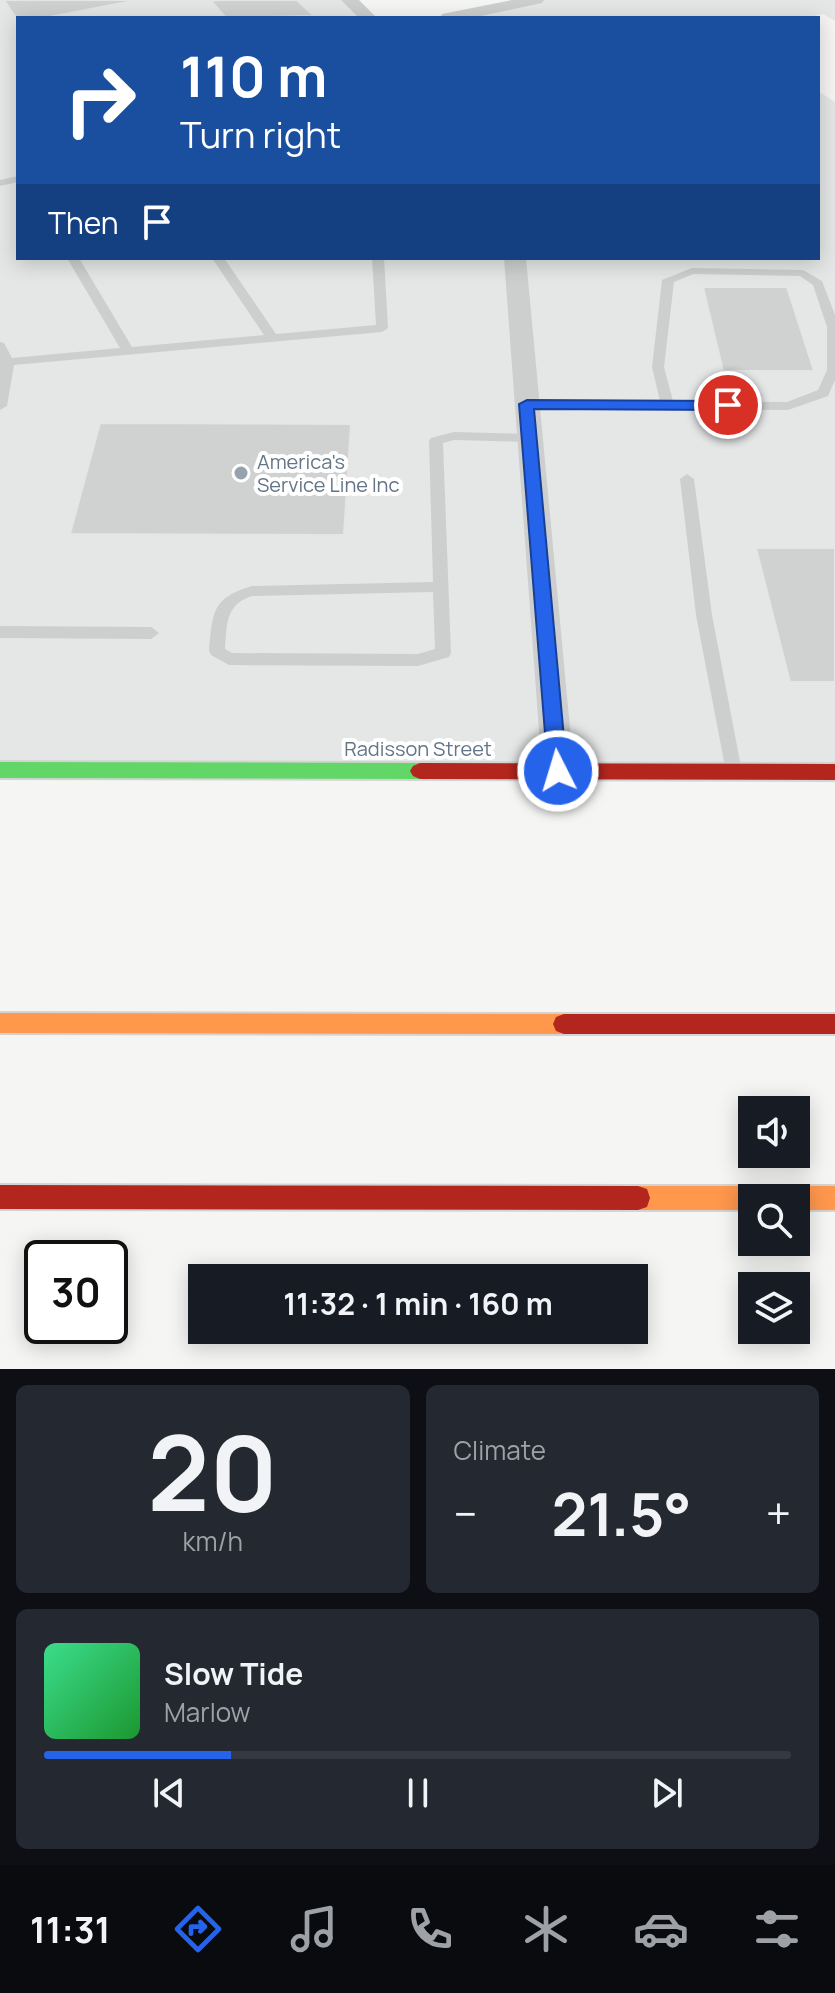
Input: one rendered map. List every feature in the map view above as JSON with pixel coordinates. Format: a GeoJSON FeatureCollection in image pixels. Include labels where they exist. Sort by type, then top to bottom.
{"type":"FeatureCollection","features":[{"type":"Feature","properties":{"kind":"main road","name":"Radisson Street"},"geometry":{"type":"LineString","coordinates":[[0,770],[835,772]]}},
{"type":"Feature","properties":{"kind":"main road"},"geometry":{"type":"LineString","coordinates":[[0,1023],[835,1024]]}},
{"type":"Feature","properties":{"kind":"main road"},"geometry":{"type":"LineString","coordinates":[[0,1197],[835,1198]]}},
{"type":"Feature","properties":{"kind":"street"},"geometry":{"type":"LineString","coordinates":[[349,0],[367,16]]}},
{"type":"Feature","properties":{"kind":"street"},"geometry":{"type":"LineString","coordinates":[[458,16],[536,0]]}},
{"type":"Feature","properties":{"kind":"street"},"geometry":{"type":"LineString","coordinates":[[515,260],[558,771]]}},
{"type":"Feature","properties":{"kind":"lane"},"geometry":{"type":"LineString","coordinates":[[74,260],[128,351]]}},
{"type":"Feature","properties":{"kind":"lane"},"geometry":{"type":"LineString","coordinates":[[219,260],[272,337]]}},
{"type":"Feature","properties":{"kind":"lane"},"geometry":{"type":"LineString","coordinates":[[8,362],[382,328],[378,260]]}},
{"type":"Feature","properties":{"kind":"lane"},"geometry":{"type":"LineString","coordinates":[[527,404],[788,406],[823,393],[833,370],[833,327],[818,283],[803,273],[692,271],[668,280],[658,367],[667,404]]}},
{"type":"Feature","properties":{"kind":"lane"},"geometry":{"type":"LineString","coordinates":[[0,346],[8,362],[0,406]]}},
{"type":"Feature","properties":{"kind":"lane"},"geometry":{"type":"LineString","coordinates":[[438,587],[252,591],[233,595],[222,607],[217,651],[229,659],[418,660],[443,653],[438,587],[436,441],[454,436],[529,438]]}},
{"type":"Feature","properties":{"kind":"lane"},"geometry":{"type":"LineString","coordinates":[[687,479],[704,615],[734,772]]}},
{"type":"Feature","properties":{"kind":"lane"},"geometry":{"type":"LineString","coordinates":[[0,632],[151,633]]}},
{"type":"Feature","properties":{"kind":"shaded area"},"geometry":{"type":"Polygon","coordinates":[[[0,0],[349,0],[367,16],[16,16],[16,260],[820,260],[820,92],[835,102],[835,772],[0,770],[0,0]]]}},
{"type":"Feature","properties":{"kind":"shaded area"},"geometry":{"type":"Polygon","coordinates":[[[536,0],[835,0],[835,21],[823,14],[458,16],[536,0]]]}},
{"type":"Feature","properties":{"kind":"building"},"geometry":{"type":"Polygon","coordinates":[[[4,0],[138,0],[54,16],[16,18],[4,0]]]}},
{"type":"Feature","properties":{"kind":"building"},"geometry":{"type":"Polygon","coordinates":[[[297,0],[314,16],[224,16],[211,1],[297,0]]]}},
{"type":"Feature","properties":{"kind":"building"},"geometry":{"type":"Polygon","coordinates":[[[703,287],[787,287],[814,371],[723,371],[703,287]]]}},
{"type":"Feature","properties":{"kind":"building"},"geometry":{"type":"Polygon","coordinates":[[[100,423],[351,424],[344,535],[70,534],[100,423]]]}},
{"type":"Feature","properties":{"kind":"building"},"geometry":{"type":"Polygon","coordinates":[[[756,548],[835,548],[835,682],[790,682],[756,548]]]}},
{"type":"Feature","properties":{"kind":"traffic: fast"},"geometry":{"type":"LineString","coordinates":[[0,770],[420,771]]}},
{"type":"Feature","properties":{"kind":"traffic: slow"},"geometry":{"type":"LineString","coordinates":[[0,1023],[564,1024]]}},
{"type":"Feature","properties":{"kind":"traffic: slow"},"geometry":{"type":"LineString","coordinates":[[638,1198],[835,1198]]}},
{"type":"Feature","properties":{"kind":"traffic: jam"},"geometry":{"type":"LineString","coordinates":[[420,771],[835,772]]}},
{"type":"Feature","properties":{"kind":"traffic: jam"},"geometry":{"type":"LineString","coordinates":[[564,1024],[835,1024]]}},
{"type":"Feature","properties":{"kind":"traffic: jam"},"geometry":{"type":"LineString","coordinates":[[0,1197],[638,1198]]}},
{"type":"Feature","properties":{"kind":"place","name":"America's Service Line Inc"},"geometry":{"type":"Point","coordinates":[241,473]}},
{"type":"Feature","properties":{"kind":"route"},"geometry":{"type":"LineString","coordinates":[[558,771],[527,404],[728,405]]}}]}
